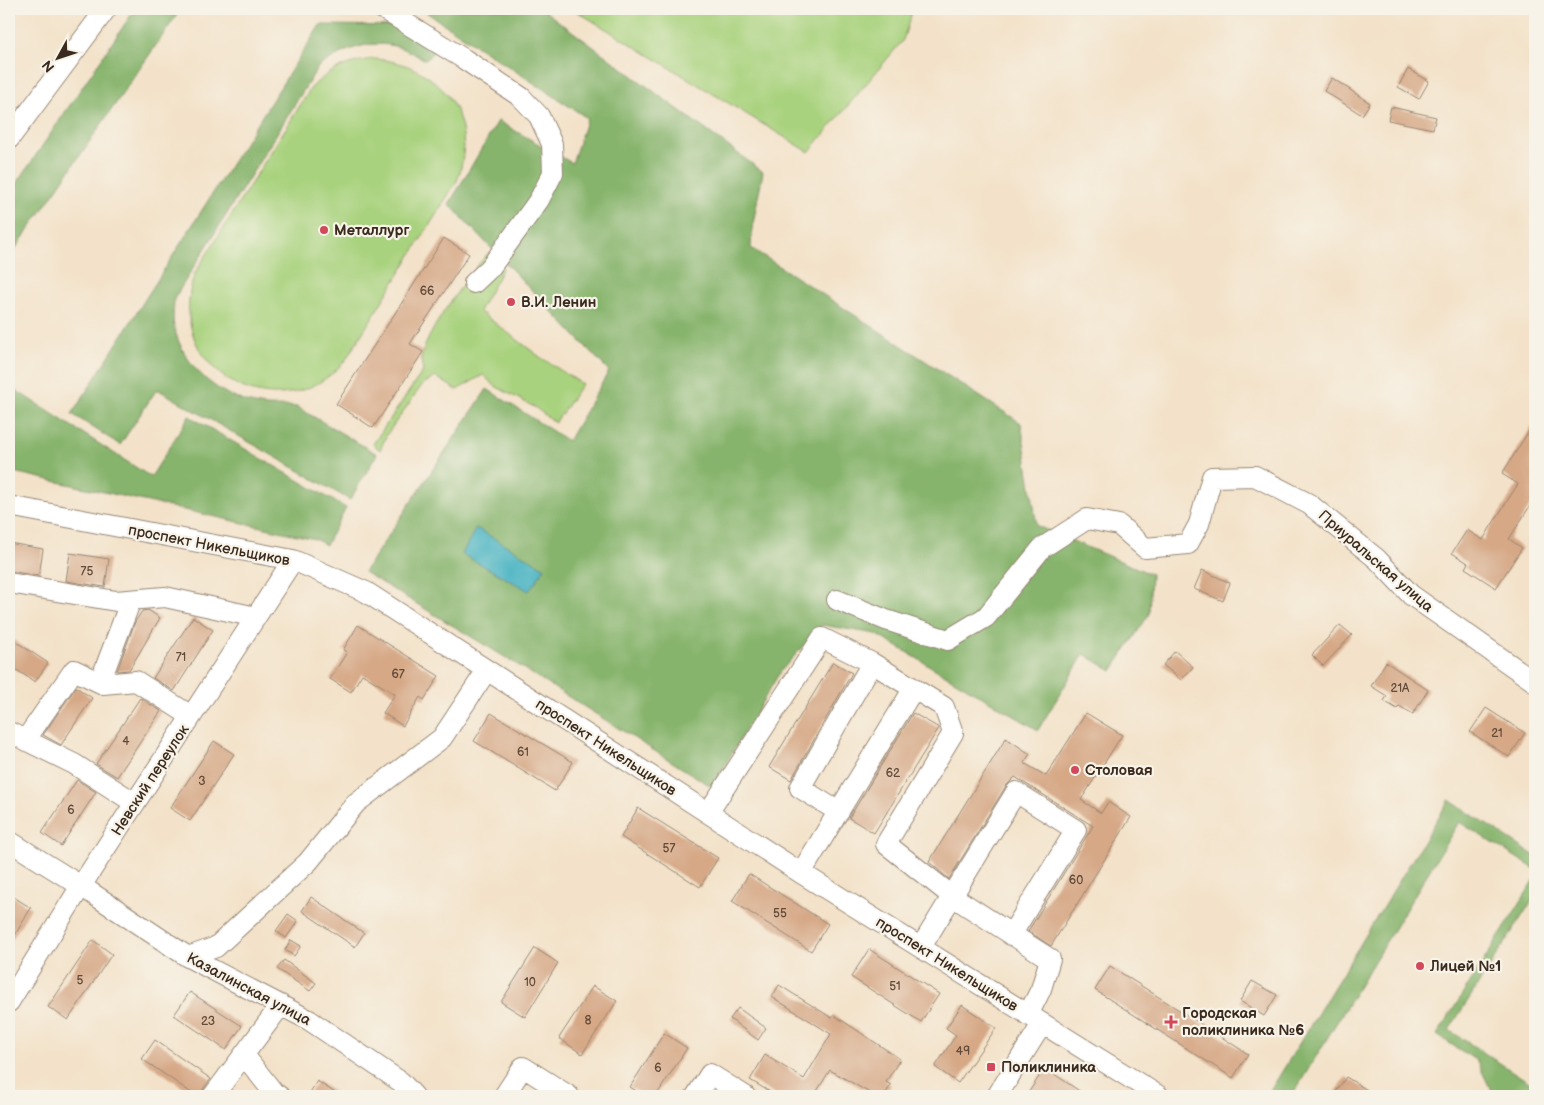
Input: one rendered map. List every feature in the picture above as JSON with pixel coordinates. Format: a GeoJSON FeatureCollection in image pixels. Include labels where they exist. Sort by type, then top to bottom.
{"type":"FeatureCollection","features":[{"type":"Feature","properties":{"kind":"street"},"geometry":{"type":"LineString","coordinates":[[9,139],[106,9]]}},
{"type":"Feature","properties":{"kind":"street"},"geometry":{"type":"LineString","coordinates":[[384,9],[521,97],[539,116],[552,144],[553,173],[540,200],[490,268],[474,283]]}},
{"type":"Feature","properties":{"kind":"street","name":"Приуральская улица"},"geometry":{"type":"LineString","coordinates":[[837,600],[886,620],[948,640],[986,617],[1042,548],[1087,518],[1119,525],[1145,548],[1188,544],[1199,524],[1212,477],[1255,476],[1309,504],[1378,560],[1411,595],[1535,682]]}},
{"type":"Feature","properties":{"kind":"street","name":"проспект Никельщиков"},"geometry":{"type":"LineString","coordinates":[[9,506],[293,560],[366,592],[801,873],[1159,1096]]}},
{"type":"Feature","properties":{"kind":"street","name":"Невский переулок"},"geometry":{"type":"LineString","coordinates":[[9,1002],[81,886],[293,560]]}},
{"type":"Feature","properties":{"kind":"street"},"geometry":{"type":"LineString","coordinates":[[9,583],[116,601],[165,597],[256,617]]}},
{"type":"Feature","properties":{"kind":"street"},"geometry":{"type":"LineString","coordinates":[[100,682],[131,600]]}},
{"type":"Feature","properties":{"kind":"street"},"geometry":{"type":"LineString","coordinates":[[708,813],[822,638],[872,663],[944,707],[953,733],[886,844],[952,896],[1050,959],[1035,1019],[997,1096]]}},
{"type":"Feature","properties":{"kind":"street"},"geometry":{"type":"LineString","coordinates":[[839,812],[800,788],[872,663]]}},
{"type":"Feature","properties":{"kind":"street"},"geometry":{"type":"LineString","coordinates":[[135,802],[74,764],[17,736],[74,670],[103,684],[136,681],[191,716]]}},
{"type":"Feature","properties":{"kind":"street"},"geometry":{"type":"LineString","coordinates":[[188,957],[216,947],[308,862],[356,803],[442,738],[487,670]]}},
{"type":"Feature","properties":{"kind":"street"},"geometry":{"type":"LineString","coordinates":[[801,873],[914,688]]}},
{"type":"Feature","properties":{"kind":"street"},"geometry":{"type":"LineString","coordinates":[[921,947],[1016,792],[1076,830],[1011,935]]}},
{"type":"Feature","properties":{"kind":"street","name":"Казалинская улица"},"geometry":{"type":"LineString","coordinates":[[9,841],[188,957],[309,1020],[402,1092]]}},
{"type":"Feature","properties":{"kind":"street"},"geometry":{"type":"LineString","coordinates":[[213,1096],[281,1005]]}},
{"type":"Feature","properties":{"kind":"street"},"geometry":{"type":"LineString","coordinates":[[244,1055],[274,1093],[279,1096]]}},
{"type":"Feature","properties":{"kind":"street"},"geometry":{"type":"LineString","coordinates":[[504,1096],[523,1067],[569,1096]]}},
{"type":"Feature","properties":{"kind":"street"},"geometry":{"type":"LineString","coordinates":[[696,1096],[710,1074],[745,1096]]}},
{"type":"Feature","properties":{"kind":"green space"},"geometry":{"type":"Polygon","coordinates":[[[135,9],[181,9],[9,258],[9,195],[135,9]]]}},
{"type":"Feature","properties":{"kind":"green space"},"geometry":{"type":"Polygon","coordinates":[[[421,9],[542,9],[763,172],[752,229],[751,248],[1021,423],[1037,526],[1151,574],[1149,614],[1112,671],[1084,654],[1038,730],[876,634],[822,625],[780,672],[712,787],[513,662],[364,572],[487,389],[568,441],[609,371],[449,204],[498,121],[572,163],[587,118],[421,9]]]}},
{"type":"Feature","properties":{"kind":"green space"},"geometry":{"type":"Polygon","coordinates":[[[573,9],[913,9],[903,40],[809,152],[573,9]]]}},
{"type":"Feature","properties":{"kind":"green space"},"geometry":{"type":"Polygon","coordinates":[[[320,25],[409,26],[440,44],[426,60],[398,47],[377,44],[346,51],[318,67],[174,299],[173,320],[179,342],[186,356],[208,381],[221,390],[251,403],[267,406],[297,407],[377,454],[350,500],[157,389],[120,445],[72,414],[320,25]]]}},
{"type":"Feature","properties":{"kind":"green space","name":"Металлург"},"geometry":{"type":"Polygon","coordinates":[[[374,59],[397,63],[418,71],[435,82],[449,98],[458,115],[463,136],[463,158],[457,181],[345,361],[318,383],[288,393],[259,392],[232,382],[209,363],[194,338],[189,308],[195,273],[311,88],[325,76],[339,68],[356,62],[374,59]]]}},
{"type":"Feature","properties":{"kind":"green space"},"geometry":{"type":"Polygon","coordinates":[[[488,253],[503,268],[479,311],[540,357],[582,384],[555,423],[536,408],[495,386],[483,375],[457,390],[436,377],[423,384],[387,434],[380,450],[373,444],[423,371],[421,360],[430,335],[449,304],[488,253]]]}},
{"type":"Feature","properties":{"kind":"green space"},"geometry":{"type":"Polygon","coordinates":[[[9,386],[151,477],[189,416],[346,508],[326,545],[315,539],[9,471],[9,386]]]}},
{"type":"Feature","properties":{"kind":"green space"},"geometry":{"type":"Polygon","coordinates":[[[1449,800],[1535,856],[1535,869],[1459,822],[1292,1096],[1267,1096],[1449,800]]]}},
{"type":"Feature","properties":{"kind":"green space"},"geometry":{"type":"Polygon","coordinates":[[[1535,879],[1535,896],[1449,1030],[1535,1086],[1535,1096],[1494,1096],[1477,1061],[1437,1035],[1535,879]]]}},
{"type":"Feature","properties":{"kind":"water"},"geometry":{"type":"Polygon","coordinates":[[[476,528],[545,568],[529,591],[462,554],[476,528]]]}},
{"type":"Feature","properties":{"kind":"building"},"geometry":{"type":"Polygon","coordinates":[[[1408,69],[1429,81],[1419,99],[1398,87],[1408,69]]]}},
{"type":"Feature","properties":{"kind":"building"},"geometry":{"type":"Polygon","coordinates":[[[1332,78],[1370,103],[1362,115],[1324,91],[1332,78]]]}},
{"type":"Feature","properties":{"kind":"building"},"geometry":{"type":"Polygon","coordinates":[[[1391,107],[1436,117],[1433,129],[1388,120],[1391,107]]]}},
{"type":"Feature","properties":{"kind":"building"},"geometry":{"type":"Polygon","coordinates":[[[444,238],[469,254],[410,344],[423,352],[373,428],[336,404],[444,238]]]}},
{"type":"Feature","properties":{"kind":"building"},"geometry":{"type":"Polygon","coordinates":[[[1535,421],[1535,498],[1509,539],[1522,548],[1496,588],[1465,568],[1468,563],[1452,553],[1467,530],[1483,540],[1518,484],[1502,474],[1535,421]]]}},
{"type":"Feature","properties":{"kind":"building"},"geometry":{"type":"Polygon","coordinates":[[[9,543],[43,549],[39,576],[9,571],[9,543]]]}},
{"type":"Feature","properties":{"kind":"building"},"geometry":{"type":"Polygon","coordinates":[[[70,553],[109,559],[105,587],[66,581],[70,553]]]}},
{"type":"Feature","properties":{"kind":"building"},"geometry":{"type":"Polygon","coordinates":[[[1202,570],[1230,583],[1223,601],[1194,589],[1202,570]]]}},
{"type":"Feature","properties":{"kind":"building"},"geometry":{"type":"Polygon","coordinates":[[[148,610],[160,618],[129,670],[117,671],[135,622],[142,611],[148,610]]]}},
{"type":"Feature","properties":{"kind":"building"},"geometry":{"type":"Polygon","coordinates":[[[193,617],[213,630],[174,691],[153,678],[193,617]]]}},
{"type":"Feature","properties":{"kind":"building"},"geometry":{"type":"Polygon","coordinates":[[[358,625],[439,676],[424,700],[420,697],[403,726],[383,713],[395,694],[362,674],[351,692],[330,679],[347,652],[343,650],[358,625]]]}},
{"type":"Feature","properties":{"kind":"building"},"geometry":{"type":"Polygon","coordinates":[[[1340,625],[1352,635],[1323,666],[1312,655],[1340,625]]]}},
{"type":"Feature","properties":{"kind":"building"},"geometry":{"type":"Polygon","coordinates":[[[9,637],[48,663],[35,682],[9,665],[9,637]]]}},
{"type":"Feature","properties":{"kind":"building"},"geometry":{"type":"Polygon","coordinates":[[[1175,651],[1193,667],[1181,680],[1163,665],[1175,651]]]}},
{"type":"Feature","properties":{"kind":"building"},"geometry":{"type":"Polygon","coordinates":[[[833,662],[852,673],[791,780],[769,767],[833,662]]]}},
{"type":"Feature","properties":{"kind":"building"},"geometry":{"type":"Polygon","coordinates":[[[1386,662],[1428,690],[1413,714],[1399,706],[1397,709],[1384,701],[1387,696],[1371,686],[1386,662]]]}},
{"type":"Feature","properties":{"kind":"building"},"geometry":{"type":"Polygon","coordinates":[[[76,687],[92,698],[61,745],[43,735],[76,687]]]}},
{"type":"Feature","properties":{"kind":"building"},"geometry":{"type":"Polygon","coordinates":[[[140,698],[161,711],[117,777],[96,764],[140,698]]]}},
{"type":"Feature","properties":{"kind":"building"},"geometry":{"type":"Polygon","coordinates":[[[1486,708],[1525,733],[1509,757],[1470,732],[1486,708]]]}},
{"type":"Feature","properties":{"kind":"building"},"geometry":{"type":"Polygon","coordinates":[[[491,713],[573,762],[555,791],[474,741],[491,713]]]}},
{"type":"Feature","properties":{"kind":"building"},"geometry":{"type":"Polygon","coordinates":[[[913,713],[939,728],[874,833],[849,818],[913,713]]]}},
{"type":"Feature","properties":{"kind":"building"},"geometry":{"type":"Polygon","coordinates":[[[1086,713],[1122,735],[1081,800],[1101,813],[1108,802],[1131,817],[1051,946],[1028,931],[1093,826],[1015,777],[1006,786],[949,879],[929,862],[1006,738],[1030,754],[1024,763],[1046,776],[1086,713]]]}},
{"type":"Feature","properties":{"kind":"building"},"geometry":{"type":"Polygon","coordinates":[[[214,741],[234,754],[190,821],[170,808],[214,741]]]}},
{"type":"Feature","properties":{"kind":"building"},"geometry":{"type":"Polygon","coordinates":[[[77,780],[96,792],[61,846],[42,833],[77,780]]]}},
{"type":"Feature","properties":{"kind":"building"},"geometry":{"type":"Polygon","coordinates":[[[638,808],[718,858],[700,887],[621,837],[638,808]]]}},
{"type":"Feature","properties":{"kind":"building"},"geometry":{"type":"Polygon","coordinates":[[[749,874],[828,924],[811,951],[732,901],[749,874]]]}},
{"type":"Feature","properties":{"kind":"building"},"geometry":{"type":"Polygon","coordinates":[[[9,894],[31,908],[9,945],[9,894]]]}},
{"type":"Feature","properties":{"kind":"building"},"geometry":{"type":"Polygon","coordinates":[[[311,897],[364,933],[355,947],[302,911],[311,897]]]}},
{"type":"Feature","properties":{"kind":"building"},"geometry":{"type":"Polygon","coordinates":[[[288,914],[298,921],[286,938],[276,931],[288,914]]]}},
{"type":"Feature","properties":{"kind":"building"},"geometry":{"type":"Polygon","coordinates":[[[93,940],[112,954],[68,1020],[48,1007],[93,940]]]}},
{"type":"Feature","properties":{"kind":"building"},"geometry":{"type":"Polygon","coordinates":[[[291,940],[301,946],[294,956],[285,950],[291,940]]]}},
{"type":"Feature","properties":{"kind":"building"},"geometry":{"type":"Polygon","coordinates":[[[535,948],[558,963],[525,1017],[501,1002],[535,948]]]}},
{"type":"Feature","properties":{"kind":"building"},"geometry":{"type":"Polygon","coordinates":[[[869,949],[939,994],[921,1022],[851,977],[869,949]]]}},
{"type":"Feature","properties":{"kind":"building"},"geometry":{"type":"Polygon","coordinates":[[[284,960],[316,983],[310,991],[277,969],[284,960]]]}},
{"type":"Feature","properties":{"kind":"building","name":"Городская поликлиника №6"},"geometry":{"type":"Polygon","coordinates":[[[1110,966],[1248,1054],[1233,1078],[1095,990],[1110,966]]]}},
{"type":"Feature","properties":{"kind":"building"},"geometry":{"type":"Polygon","coordinates":[[[1252,981],[1277,995],[1264,1016],[1240,1001],[1252,981]]]}},
{"type":"Feature","properties":{"kind":"building"},"geometry":{"type":"Polygon","coordinates":[[[779,985],[832,1018],[834,1015],[900,1059],[886,1082],[891,1085],[884,1096],[875,1096],[830,1070],[814,1096],[777,1096],[750,1080],[765,1055],[804,1079],[831,1034],[772,997],[779,985]]]}},
{"type":"Feature","properties":{"kind":"building"},"geometry":{"type":"Polygon","coordinates":[[[593,986],[617,1001],[582,1054],[559,1038],[593,986]]]}},
{"type":"Feature","properties":{"kind":"building"},"geometry":{"type":"Polygon","coordinates":[[[190,992],[242,1026],[226,1050],[174,1015],[190,992]]]}},
{"type":"Feature","properties":{"kind":"building"},"geometry":{"type":"Polygon","coordinates":[[[962,1005],[996,1028],[958,1083],[935,1067],[956,1035],[946,1028],[962,1005]]]}},
{"type":"Feature","properties":{"kind":"building"},"geometry":{"type":"Polygon","coordinates":[[[738,1008],[766,1028],[758,1040],[730,1019],[738,1008]]]}},
{"type":"Feature","properties":{"kind":"building"},"geometry":{"type":"Polygon","coordinates":[[[664,1033],[687,1048],[656,1096],[644,1096],[630,1087],[664,1033]]]}},
{"type":"Feature","properties":{"kind":"building"},"geometry":{"type":"Polygon","coordinates":[[[155,1040],[211,1079],[203,1089],[201,1096],[196,1096],[142,1059],[155,1040]]]}},
{"type":"Feature","properties":{"kind":"building"},"geometry":{"type":"Polygon","coordinates":[[[1045,1068],[1087,1096],[1026,1096],[1045,1068]]]}},
{"type":"Feature","properties":{"kind":"building"},"geometry":{"type":"Polygon","coordinates":[[[1346,1077],[1377,1096],[1333,1096],[1346,1077]]]}},
{"type":"Feature","properties":{"kind":"building"},"geometry":{"type":"Polygon","coordinates":[[[317,1081],[340,1096],[308,1096],[317,1081]]]}},
{"type":"Feature","properties":{"kind":"place","name":"Металлург"},"geometry":{"type":"Point","coordinates":[324,230]}},
{"type":"Feature","properties":{"kind":"place","name":"В.И. Ленин"},"geometry":{"type":"Point","coordinates":[511,302]}},
{"type":"Feature","properties":{"kind":"place","name":"Столовая"},"geometry":{"type":"Point","coordinates":[1075,770]}},
{"type":"Feature","properties":{"kind":"place","name":"Лицей №1"},"geometry":{"type":"Point","coordinates":[1420,966]}},
{"type":"Feature","properties":{"kind":"place","name":"Городская поликлиника №6"},"geometry":{"type":"Point","coordinates":[1171,1022]}},
{"type":"Feature","properties":{"kind":"place","name":"Поликлиника"},"geometry":{"type":"Point","coordinates":[991,1067]}}]}
